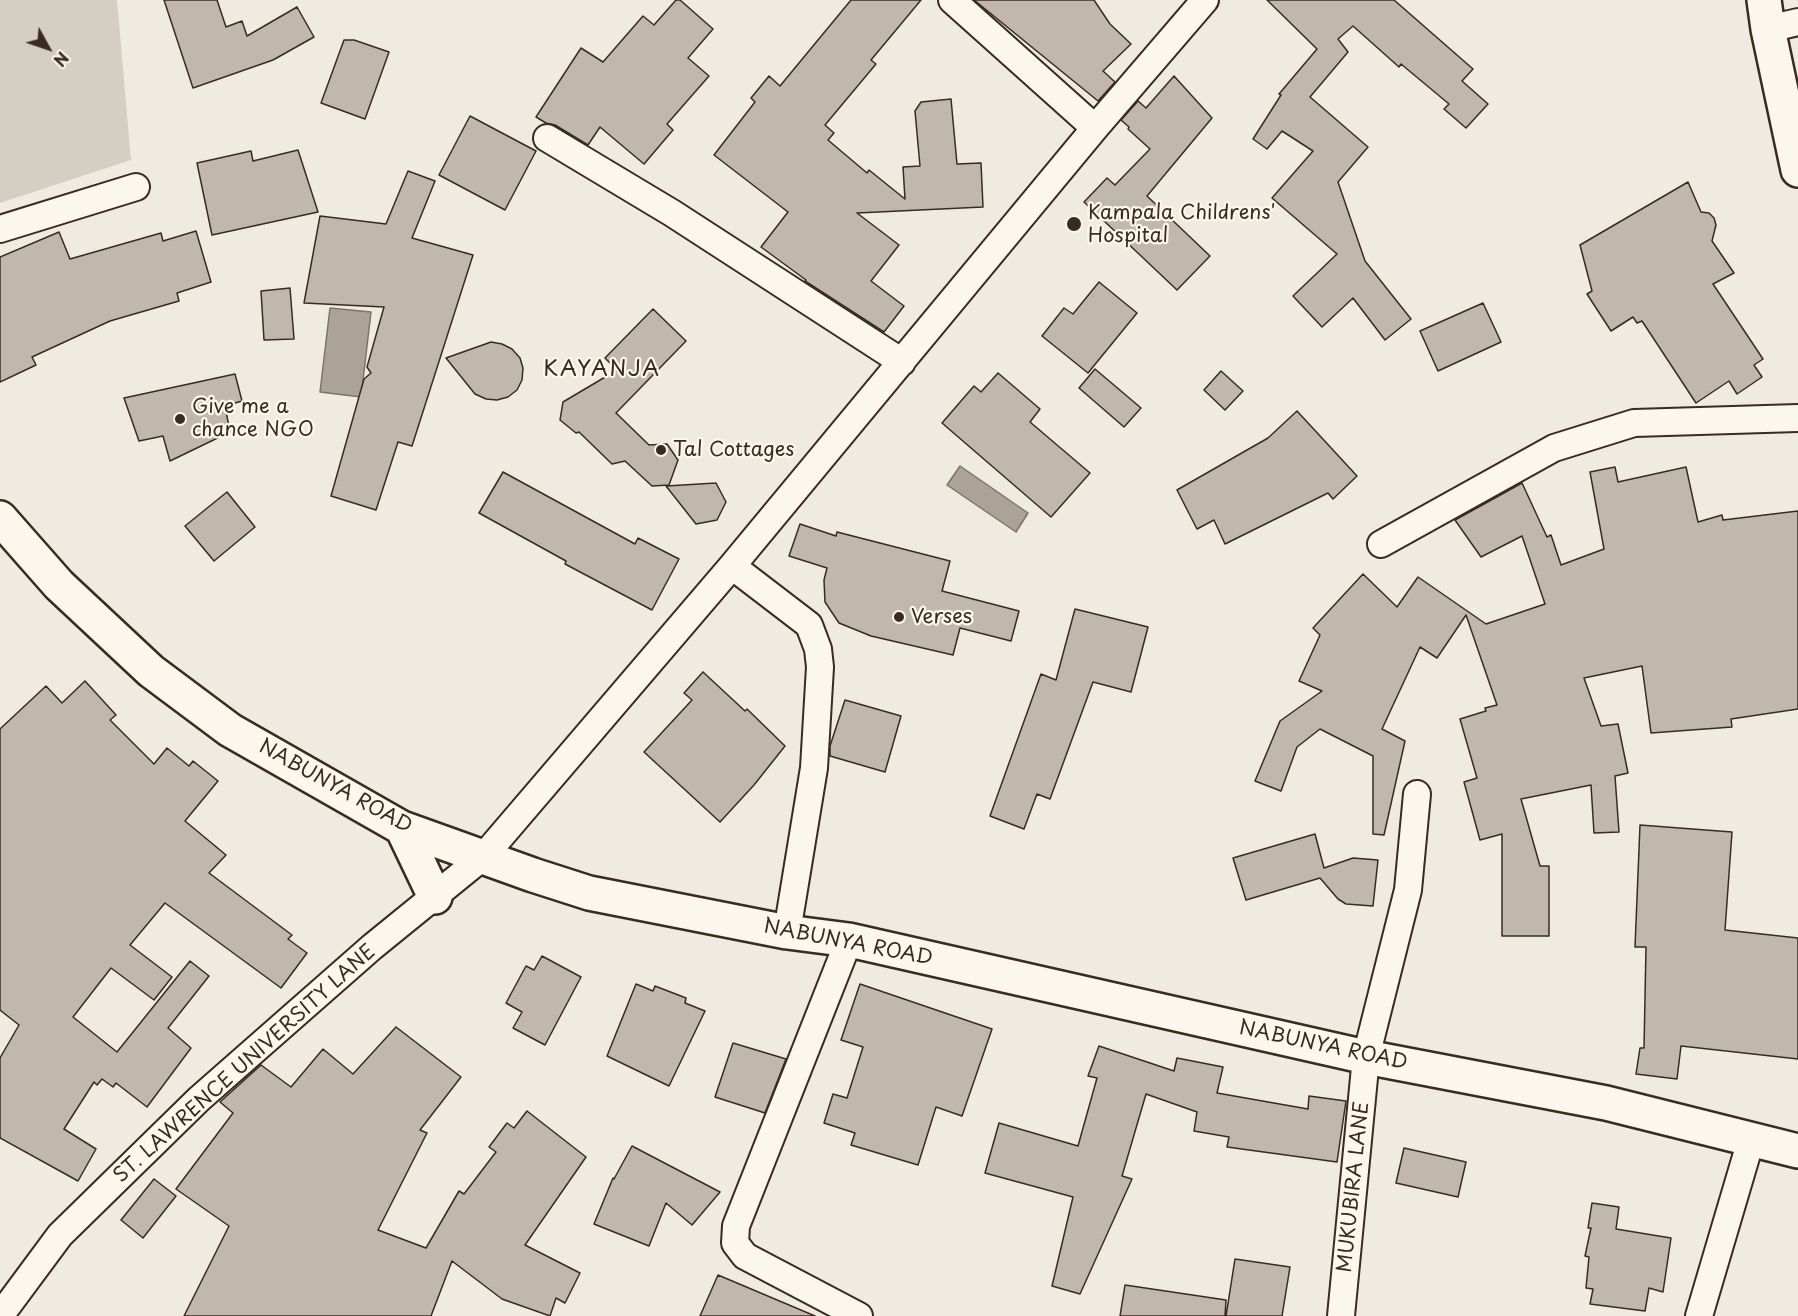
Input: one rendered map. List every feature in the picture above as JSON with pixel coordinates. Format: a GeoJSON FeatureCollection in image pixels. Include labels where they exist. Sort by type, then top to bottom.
{"type":"FeatureCollection","features":[{"type":"Feature","properties":{"kind":"main road"},"geometry":{"type":"LineString","coordinates":[[1777,17],[1798,170]]}},
{"type":"Feature","properties":{"kind":"main road","name":"NABUNYA ROAD"},"geometry":{"type":"LineString","coordinates":[[0,518],[59,585],[151,671],[230,730],[402,828],[533,875],[589,893],[787,932],[849,940],[1366,1057],[1606,1103],[1798,1151]]}},
{"type":"Feature","properties":{"kind":"main road"},"geometry":{"type":"LineString","coordinates":[[402,828],[435,897]]}},
{"type":"Feature","properties":{"kind":"street"},"geometry":{"type":"LineString","coordinates":[[952,0],[1095,128]]}},
{"type":"Feature","properties":{"kind":"street","name":"ST. LAWRENCE UNIVERSITY LANE"},"geometry":{"type":"LineString","coordinates":[[0,1316],[60,1235],[199,1099],[372,947],[484,856],[732,566],[1095,128],[1205,0]]}},
{"type":"Feature","properties":{"kind":"street"},"geometry":{"type":"LineString","coordinates":[[547,138],[672,213],[902,362]]}},
{"type":"Feature","properties":{"kind":"street"},"geometry":{"type":"LineString","coordinates":[[0,229],[136,188]]}},
{"type":"Feature","properties":{"kind":"street"},"geometry":{"type":"LineString","coordinates":[[1381,544],[1554,448],[1634,423],[1798,418]]}},
{"type":"Feature","properties":{"kind":"street"},"geometry":{"type":"LineString","coordinates":[[732,566],[809,625],[818,649],[820,667],[814,768],[787,932]]}},
{"type":"Feature","properties":{"kind":"street","name":"MUKUBIRA LANE"},"geometry":{"type":"LineString","coordinates":[[1341,1316],[1366,1057],[1408,890],[1417,794]]}},
{"type":"Feature","properties":{"kind":"street"},"geometry":{"type":"LineString","coordinates":[[849,940],[736,1226],[735,1243],[745,1256],[859,1316]]}},
{"type":"Feature","properties":{"kind":"street"},"geometry":{"type":"LineString","coordinates":[[1699,1316],[1751,1140]]}},
{"type":"Feature","properties":{"kind":"shaded area"},"geometry":{"type":"Polygon","coordinates":[[[0,0],[117,0],[131,160],[0,203],[0,0]]]}},
{"type":"Feature","properties":{"kind":"shaded area"},"geometry":{"type":"Polygon","coordinates":[[[330,308],[371,312],[361,397],[320,392],[330,308]]]}},
{"type":"Feature","properties":{"kind":"shaded area"},"geometry":{"type":"Polygon","coordinates":[[[960,466],[1028,513],[1016,532],[947,485],[960,466]]]}},
{"type":"Feature","properties":{"kind":"building"},"geometry":{"type":"Polygon","coordinates":[[[164,0],[217,0],[226,27],[242,21],[247,36],[297,7],[314,37],[273,60],[193,88],[164,0]]]}},
{"type":"Feature","properties":{"kind":"building"},"geometry":{"type":"Polygon","coordinates":[[[676,0],[680,0],[713,29],[688,58],[709,76],[667,124],[673,130],[644,164],[600,127],[588,145],[555,125],[536,117],[581,48],[603,62],[643,16],[654,25],[676,0]]]}},
{"type":"Feature","properties":{"kind":"building"},"geometry":{"type":"Polygon","coordinates":[[[851,0],[921,0],[871,60],[876,64],[825,125],[834,133],[828,140],[867,173],[869,170],[905,199],[903,167],[920,166],[915,111],[921,102],[951,99],[957,164],[981,163],[983,207],[857,213],[899,245],[871,281],[904,306],[884,332],[805,281],[761,247],[788,212],[714,155],[755,102],[751,98],[769,76],[780,86],[851,0]]]}},
{"type":"Feature","properties":{"kind":"building"},"geometry":{"type":"Polygon","coordinates":[[[974,0],[1094,0],[1110,24],[1131,44],[1103,71],[1115,82],[1098,101],[974,0]]]}},
{"type":"Feature","properties":{"kind":"building"},"geometry":{"type":"Polygon","coordinates":[[[1267,0],[1394,0],[1473,69],[1462,81],[1488,104],[1466,128],[1444,109],[1449,104],[1401,64],[1399,67],[1353,26],[1338,39],[1348,52],[1310,97],[1368,147],[1338,182],[1365,261],[1411,319],[1385,340],[1353,298],[1322,327],[1293,296],[1337,254],[1272,198],[1313,151],[1282,131],[1267,149],[1253,139],[1281,95],[1279,94],[1317,49],[1267,0]]]}},
{"type":"Feature","properties":{"kind":"building"},"geometry":{"type":"Polygon","coordinates":[[[344,40],[354,40],[389,52],[365,119],[321,103],[344,40]]]}},
{"type":"Feature","properties":{"kind":"building"},"geometry":{"type":"Polygon","coordinates":[[[1174,76],[1212,118],[1147,196],[1210,256],[1177,290],[1084,202],[1107,178],[1115,185],[1150,149],[1121,120],[1138,101],[1146,108],[1174,76]]]}},
{"type":"Feature","properties":{"kind":"building"},"geometry":{"type":"Polygon","coordinates":[[[470,116],[536,151],[505,210],[439,175],[470,116]]]}},
{"type":"Feature","properties":{"kind":"building"},"geometry":{"type":"Polygon","coordinates":[[[298,150],[318,212],[212,235],[197,163],[251,151],[253,161],[298,150]]]}},
{"type":"Feature","properties":{"kind":"building"},"geometry":{"type":"Polygon","coordinates":[[[408,171],[435,181],[412,238],[473,255],[412,446],[398,442],[376,510],[331,496],[364,379],[371,373],[367,367],[384,307],[304,303],[320,216],[386,224],[408,171]]]}},
{"type":"Feature","properties":{"kind":"building"},"geometry":{"type":"Polygon","coordinates":[[[1688,182],[1701,212],[1709,213],[1714,218],[1716,225],[1712,241],[1734,273],[1713,284],[1763,359],[1754,365],[1762,377],[1737,394],[1729,381],[1696,403],[1642,321],[1637,323],[1633,317],[1611,331],[1587,294],[1592,291],[1580,245],[1688,182]]]}},
{"type":"Feature","properties":{"kind":"building"},"geometry":{"type":"Polygon","coordinates":[[[196,231],[211,282],[177,293],[179,301],[110,321],[32,357],[36,365],[0,382],[0,257],[59,232],[70,259],[161,233],[163,241],[196,231]]]}},
{"type":"Feature","properties":{"kind":"building"},"geometry":{"type":"Polygon","coordinates":[[[1099,282],[1137,313],[1088,373],[1042,336],[1064,308],[1073,314],[1099,282]]]}},
{"type":"Feature","properties":{"kind":"building"},"geometry":{"type":"Polygon","coordinates":[[[290,288],[294,339],[264,340],[261,291],[290,288]]]}},
{"type":"Feature","properties":{"kind":"building"},"geometry":{"type":"Polygon","coordinates":[[[1483,303],[1501,342],[1438,371],[1420,331],[1483,303]]]}},
{"type":"Feature","properties":{"kind":"building"},"geometry":{"type":"Polygon","coordinates":[[[653,309],[686,341],[616,413],[649,445],[667,444],[678,460],[669,485],[652,486],[625,461],[612,464],[579,432],[576,433],[560,420],[563,402],[617,370],[605,358],[653,309]]]}},
{"type":"Feature","properties":{"kind":"building"},"geometry":{"type":"Polygon","coordinates":[[[491,342],[512,349],[520,358],[523,368],[522,380],[517,390],[508,397],[497,400],[486,399],[475,394],[446,358],[491,342]]]}},
{"type":"Feature","properties":{"kind":"building"},"geometry":{"type":"Polygon","coordinates":[[[1095,369],[1141,408],[1124,427],[1079,388],[1095,369]]]}},
{"type":"Feature","properties":{"kind":"building"},"geometry":{"type":"Polygon","coordinates":[[[1221,371],[1243,391],[1225,410],[1204,390],[1221,371]]]}},
{"type":"Feature","properties":{"kind":"building"},"geometry":{"type":"Polygon","coordinates":[[[998,373],[1040,409],[1030,422],[1090,473],[1051,517],[942,423],[974,386],[981,392],[998,373]]]}},
{"type":"Feature","properties":{"kind":"building","name":"Give me a chance NGO"},"geometry":{"type":"Polygon","coordinates":[[[235,374],[242,401],[225,406],[230,432],[170,461],[163,436],[139,441],[124,398],[235,374]]]}},
{"type":"Feature","properties":{"kind":"building"},"geometry":{"type":"Polygon","coordinates":[[[1297,411],[1357,476],[1333,499],[1328,493],[1225,544],[1214,520],[1197,529],[1177,490],[1268,438],[1297,411]]]}},
{"type":"Feature","properties":{"kind":"building"},"geometry":{"type":"Polygon","coordinates":[[[1615,467],[1618,482],[1686,467],[1698,522],[1722,515],[1723,520],[1798,511],[1798,709],[1731,719],[1732,727],[1651,733],[1642,666],[1584,678],[1601,726],[1618,724],[1628,773],[1615,776],[1619,832],[1594,833],[1591,785],[1521,799],[1540,866],[1549,866],[1549,936],[1502,936],[1502,834],[1480,840],[1464,782],[1477,778],[1460,719],[1497,705],[1466,615],[1437,658],[1420,647],[1382,729],[1405,741],[1384,835],[1373,834],[1373,756],[1320,729],[1297,747],[1281,791],[1255,781],[1280,721],[1322,691],[1299,681],[1320,635],[1313,628],[1363,574],[1397,607],[1418,577],[1486,624],[1545,604],[1522,536],[1481,557],[1455,520],[1522,483],[1547,537],[1551,535],[1561,565],[1604,549],[1590,472],[1615,467]]]}},
{"type":"Feature","properties":{"kind":"building"},"geometry":{"type":"Polygon","coordinates":[[[503,472],[635,544],[638,538],[679,559],[652,610],[565,564],[566,561],[479,513],[503,472]]]}},
{"type":"Feature","properties":{"kind":"building"},"geometry":{"type":"Polygon","coordinates":[[[716,483],[726,502],[717,520],[696,524],[666,486],[716,483]]]}},
{"type":"Feature","properties":{"kind":"building"},"geometry":{"type":"Polygon","coordinates":[[[227,492],[255,527],[214,561],[185,526],[227,492]]]}},
{"type":"Feature","properties":{"kind":"building"},"geometry":{"type":"Polygon","coordinates":[[[800,524],[836,536],[837,532],[950,561],[942,591],[1019,611],[1011,641],[960,628],[953,655],[871,636],[839,623],[825,602],[824,580],[827,568],[789,556],[800,524]]]}},
{"type":"Feature","properties":{"kind":"building"},"geometry":{"type":"Polygon","coordinates":[[[1075,609],[1148,627],[1131,692],[1093,682],[1050,799],[1037,794],[1024,829],[990,816],[1041,674],[1056,680],[1075,609]]]}},
{"type":"Feature","properties":{"kind":"building"},"geometry":{"type":"Polygon","coordinates":[[[703,672],[745,711],[747,709],[785,746],[720,822],[644,752],[692,700],[684,693],[703,672]]]}},
{"type":"Feature","properties":{"kind":"building"},"geometry":{"type":"Polygon","coordinates":[[[85,681],[116,715],[110,720],[154,764],[167,748],[189,766],[193,761],[218,781],[185,821],[226,855],[209,873],[292,935],[288,939],[307,953],[281,988],[165,903],[130,945],[172,977],[154,1000],[111,968],[73,1017],[117,1052],[190,961],[209,976],[168,1028],[191,1048],[147,1107],[116,1083],[113,1087],[102,1079],[97,1085],[94,1082],[64,1129],[96,1149],[78,1181],[0,1138],[0,1058],[19,1025],[0,1010],[0,729],[46,686],[62,703],[85,681]]]}},
{"type":"Feature","properties":{"kind":"building"},"geometry":{"type":"Polygon","coordinates":[[[845,700],[901,716],[885,772],[830,756],[830,746],[845,700]]]}},
{"type":"Feature","properties":{"kind":"building"},"geometry":{"type":"Polygon","coordinates":[[[1640,825],[1732,832],[1725,930],[1798,938],[1798,1059],[1681,1046],[1677,1079],[1636,1074],[1640,1048],[1644,1048],[1646,947],[1635,947],[1640,825]]]}},
{"type":"Feature","properties":{"kind":"building"},"geometry":{"type":"Polygon","coordinates":[[[1315,834],[1324,868],[1353,858],[1378,860],[1373,906],[1346,904],[1338,899],[1320,878],[1246,900],[1233,858],[1315,834]]]}},
{"type":"Feature","properties":{"kind":"building"},"geometry":{"type":"Polygon","coordinates":[[[542,956],[581,977],[545,1045],[513,1028],[522,1012],[506,1003],[526,966],[534,970],[542,956]]]}},
{"type":"Feature","properties":{"kind":"building"},"geometry":{"type":"Polygon","coordinates":[[[636,984],[653,991],[655,986],[686,998],[685,1003],[705,1011],[669,1086],[607,1056],[636,984]]]}},
{"type":"Feature","properties":{"kind":"building"},"geometry":{"type":"Polygon","coordinates":[[[860,984],[992,1029],[962,1116],[936,1107],[918,1165],[851,1145],[855,1133],[824,1123],[833,1094],[847,1098],[863,1047],[841,1040],[860,984]]]}},
{"type":"Feature","properties":{"kind":"building"},"geometry":{"type":"Polygon","coordinates":[[[396,1027],[461,1077],[420,1130],[427,1133],[378,1230],[426,1248],[459,1191],[464,1194],[496,1152],[489,1147],[507,1123],[514,1128],[527,1111],[586,1157],[525,1245],[580,1273],[565,1303],[556,1298],[550,1316],[502,1299],[452,1261],[431,1316],[184,1316],[229,1226],[176,1189],[233,1113],[220,1102],[261,1065],[291,1087],[323,1049],[353,1074],[396,1027]]]}},
{"type":"Feature","properties":{"kind":"building"},"geometry":{"type":"Polygon","coordinates":[[[733,1043],[786,1059],[765,1113],[715,1097],[733,1043]]]}},
{"type":"Feature","properties":{"kind":"building"},"geometry":{"type":"Polygon","coordinates":[[[1099,1046],[1174,1071],[1177,1058],[1223,1067],[1217,1093],[1308,1109],[1309,1096],[1346,1101],[1337,1162],[1227,1147],[1229,1137],[1194,1131],[1197,1112],[1146,1094],[1122,1176],[1132,1179],[1080,1294],[1052,1286],[1073,1197],[985,1173],[999,1123],[1078,1146],[1097,1078],[1088,1076],[1099,1046]]]}},
{"type":"Feature","properties":{"kind":"building"},"geometry":{"type":"Polygon","coordinates":[[[632,1146],[720,1192],[692,1225],[666,1203],[649,1246],[594,1224],[613,1178],[632,1146]]]}},
{"type":"Feature","properties":{"kind":"building"},"geometry":{"type":"Polygon","coordinates":[[[1404,1148],[1466,1162],[1458,1197],[1396,1183],[1404,1148]]]}},
{"type":"Feature","properties":{"kind":"building"},"geometry":{"type":"Polygon","coordinates":[[[154,1179],[176,1196],[143,1238],[121,1220],[154,1179]]]}},
{"type":"Feature","properties":{"kind":"building"},"geometry":{"type":"Polygon","coordinates":[[[1592,1203],[1619,1207],[1616,1229],[1671,1238],[1663,1292],[1649,1288],[1645,1311],[1590,1304],[1593,1289],[1586,1288],[1589,1257],[1585,1256],[1591,1228],[1588,1228],[1592,1203]]]}},
{"type":"Feature","properties":{"kind":"building"},"geometry":{"type":"Polygon","coordinates":[[[1235,1259],[1290,1267],[1282,1316],[1226,1316],[1235,1259]]]}},
{"type":"Feature","properties":{"kind":"building"},"geometry":{"type":"Polygon","coordinates":[[[718,1275],[815,1316],[700,1316],[718,1275]]]}},
{"type":"Feature","properties":{"kind":"building"},"geometry":{"type":"Polygon","coordinates":[[[1125,1285],[1226,1300],[1225,1316],[1120,1316],[1125,1285]]]}},
{"type":"Feature","properties":{"kind":"place","name":"Kampala Childrens' Hospital"},"geometry":{"type":"Point","coordinates":[1074,224]}},
{"type":"Feature","properties":{"kind":"place","name":"Give me a chance NGO"},"geometry":{"type":"Point","coordinates":[180,419]}},
{"type":"Feature","properties":{"kind":"place","name":"Tal Cottages"},"geometry":{"type":"Point","coordinates":[661,450]}},
{"type":"Feature","properties":{"kind":"place","name":"Verses"},"geometry":{"type":"Point","coordinates":[899,617]}},
{"type":"Feature","properties":{"kind":"district","name":"KAYANJA"},"geometry":{"type":"Point","coordinates":[602,370]}}]}
